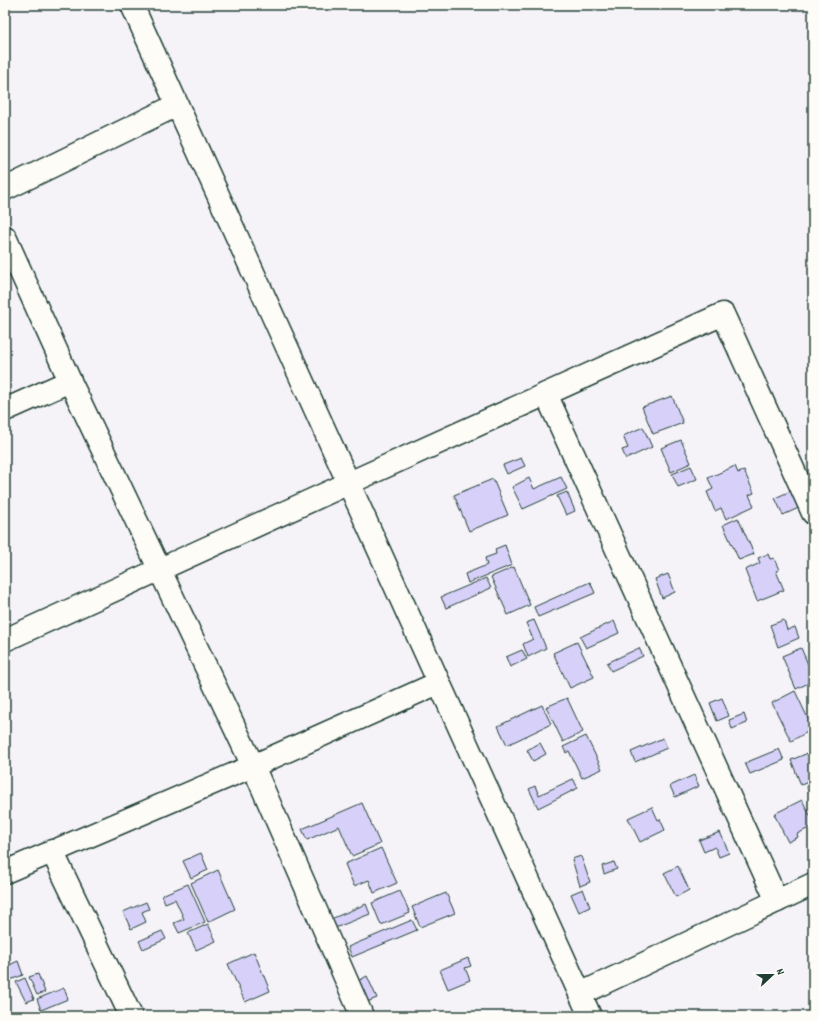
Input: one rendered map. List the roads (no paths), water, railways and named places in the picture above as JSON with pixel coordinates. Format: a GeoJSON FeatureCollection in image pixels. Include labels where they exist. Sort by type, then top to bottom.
{"type":"FeatureCollection","features":[{"type":"Feature","properties":{"kind":"street"},"geometry":{"type":"LineString","coordinates":[[132,5],[590,1016]]}},
{"type":"Feature","properties":{"kind":"street"},"geometry":{"type":"LineString","coordinates":[[5,189],[177,104]]}},
{"type":"Feature","properties":{"kind":"street"},"geometry":{"type":"LineString","coordinates":[[5,237],[70,381],[253,766],[362,1016]]}},
{"type":"Feature","properties":{"kind":"street"},"geometry":{"type":"LineString","coordinates":[[5,640],[724,314],[813,513]]}},
{"type":"Feature","properties":{"kind":"street"},"geometry":{"type":"LineString","coordinates":[[5,410],[70,381]]}},
{"type":"Feature","properties":{"kind":"street"},"geometry":{"type":"LineString","coordinates":[[546,394],[777,901]]}},
{"type":"Feature","properties":{"kind":"street"},"geometry":{"type":"LineString","coordinates":[[5,872],[253,766],[438,683]]}},
{"type":"Feature","properties":{"kind":"street"},"geometry":{"type":"LineString","coordinates":[[52,851],[131,1016]]}},
{"type":"Feature","properties":{"kind":"street"},"geometry":{"type":"LineString","coordinates":[[580,994],[813,884]]}}]}
